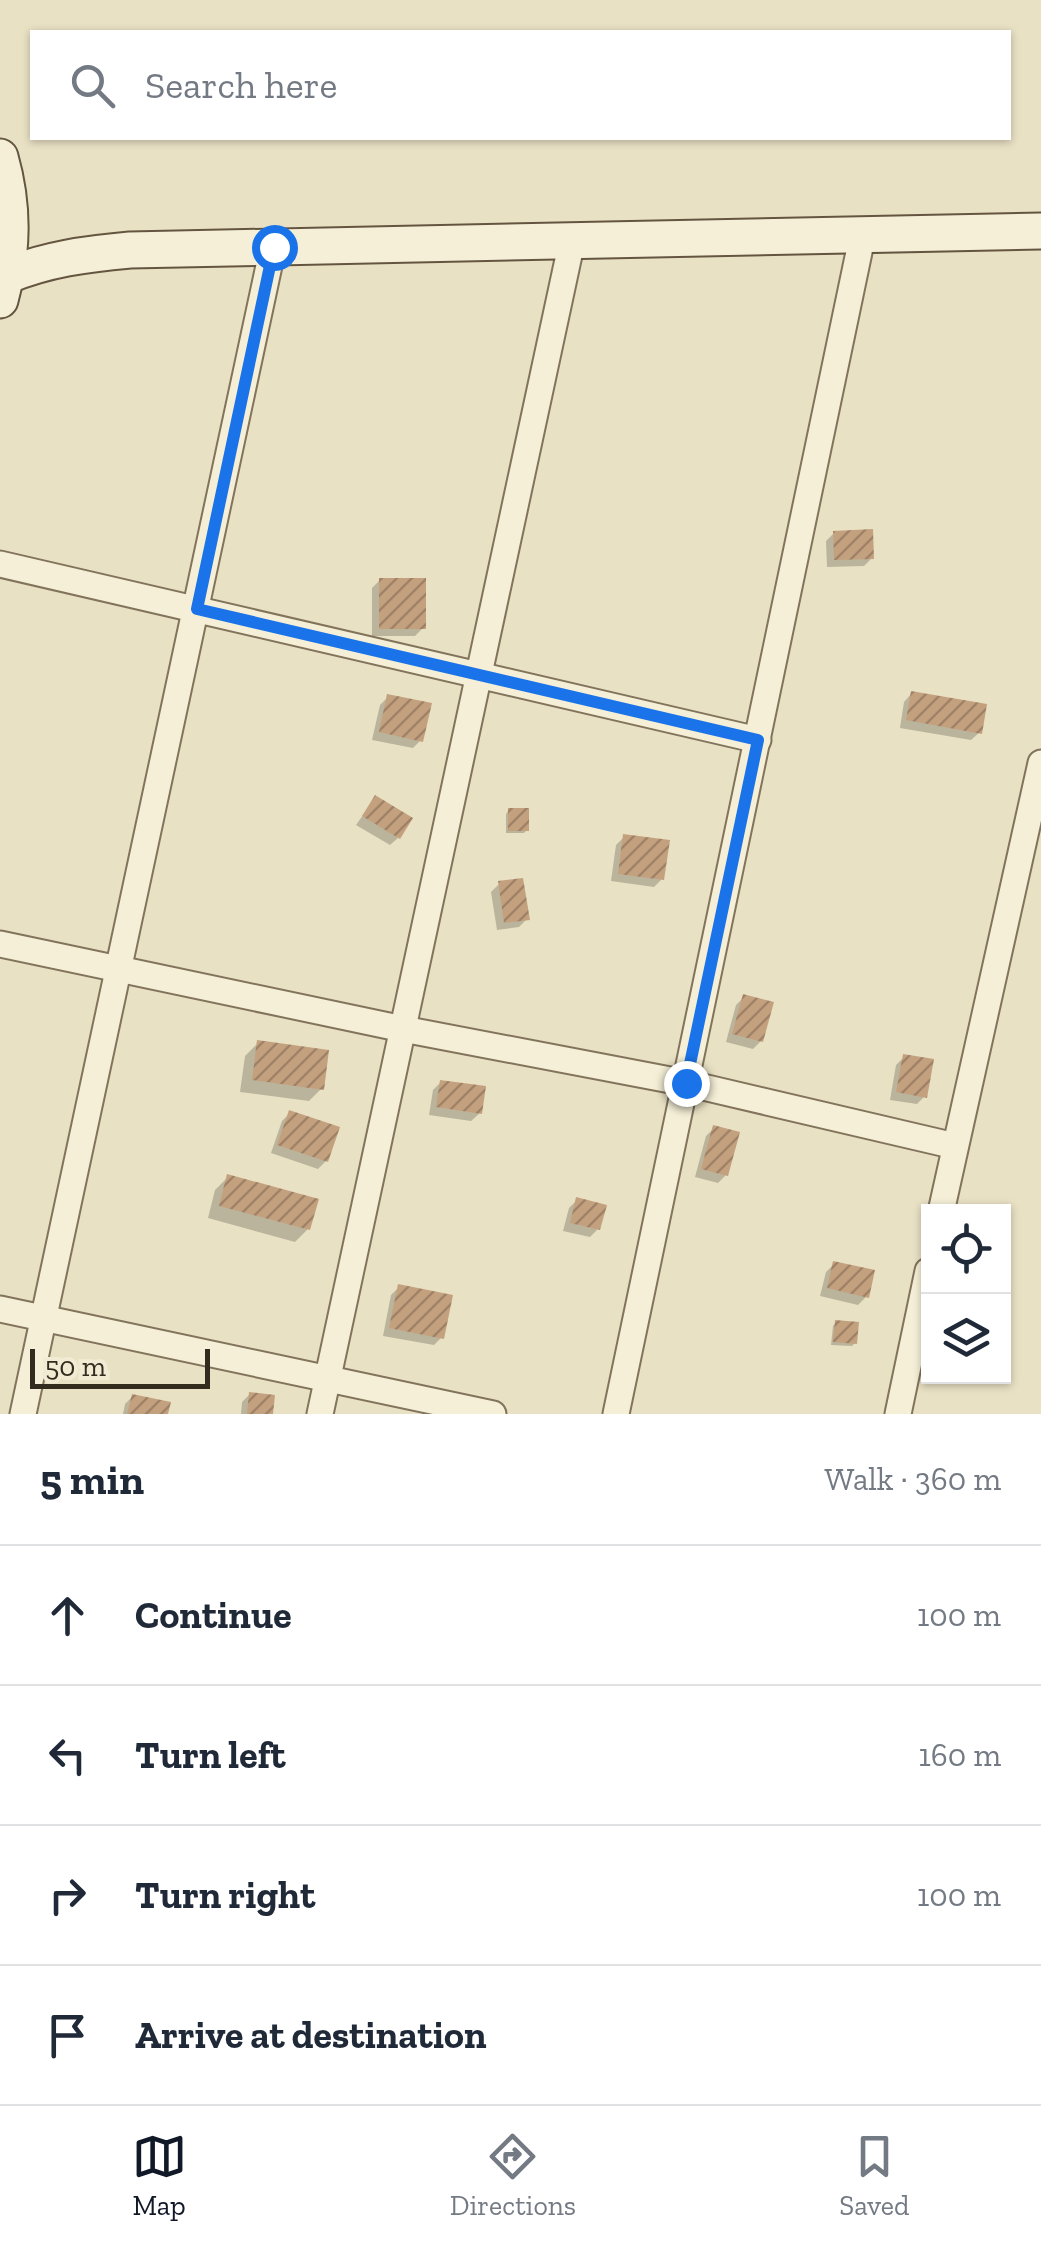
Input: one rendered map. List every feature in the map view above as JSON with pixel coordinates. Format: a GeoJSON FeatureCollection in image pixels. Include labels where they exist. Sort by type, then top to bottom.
{"type":"FeatureCollection","features":[{"type":"Feature","properties":{"kind":"street"},"geometry":{"type":"LineString","coordinates":[[0,157],[10,206],[11,237],[2,286]]}},
{"type":"Feature","properties":{"kind":"street"},"geometry":{"type":"LineString","coordinates":[[2,286],[38,264],[80,254],[1041,231]]}},
{"type":"Feature","properties":{"kind":"street"},"geometry":{"type":"LineString","coordinates":[[616,1414],[863,233]]}},
{"type":"Feature","properties":{"kind":"street"},"geometry":{"type":"LineString","coordinates":[[320,1414],[572,241]]}},
{"type":"Feature","properties":{"kind":"street"},"geometry":{"type":"LineString","coordinates":[[23,1414],[274,247]]}},
{"type":"Feature","properties":{"kind":"street"},"geometry":{"type":"LineString","coordinates":[[0,564],[758,740]]}},
{"type":"Feature","properties":{"kind":"street"},"geometry":{"type":"LineString","coordinates":[[943,1204],[1041,763]]}},
{"type":"Feature","properties":{"kind":"street"},"geometry":{"type":"LineString","coordinates":[[0,944],[403,1029],[686,1083],[956,1146]]}},
{"type":"Feature","properties":{"kind":"street"},"geometry":{"type":"LineString","coordinates":[[898,1414],[923,1294]]}},
{"type":"Feature","properties":{"kind":"street"},"geometry":{"type":"LineString","coordinates":[[0,1309],[493,1414]]}},
{"type":"Feature","properties":{"kind":"building"},"geometry":{"type":"Polygon","coordinates":[[[873,529],[874,559],[834,560],[833,531],[873,529]]]}},
{"type":"Feature","properties":{"kind":"building"},"geometry":{"type":"Polygon","coordinates":[[[379,578],[426,578],[426,629],[379,629],[379,578]]]}},
{"type":"Feature","properties":{"kind":"building"},"geometry":{"type":"Polygon","coordinates":[[[911,691],[987,704],[982,734],[906,720],[911,691]]]}},
{"type":"Feature","properties":{"kind":"building"},"geometry":{"type":"Polygon","coordinates":[[[387,694],[432,703],[423,742],[379,732],[387,694]]]}},
{"type":"Feature","properties":{"kind":"building"},"geometry":{"type":"Polygon","coordinates":[[[375,795],[413,818],[400,839],[362,816],[375,795]]]}},
{"type":"Feature","properties":{"kind":"building"},"geometry":{"type":"Polygon","coordinates":[[[508,808],[529,808],[529,831],[508,831],[508,808]]]}},
{"type":"Feature","properties":{"kind":"building"},"geometry":{"type":"Polygon","coordinates":[[[623,834],[670,840],[664,880],[618,874],[623,834]]]}},
{"type":"Feature","properties":{"kind":"building"},"geometry":{"type":"Polygon","coordinates":[[[523,878],[530,920],[504,923],[498,881],[523,878]]]}},
{"type":"Feature","properties":{"kind":"building"},"geometry":{"type":"Polygon","coordinates":[[[743,994],[774,1002],[763,1042],[732,1034],[743,994]]]}},
{"type":"Feature","properties":{"kind":"building"},"geometry":{"type":"Polygon","coordinates":[[[257,1040],[329,1050],[324,1090],[252,1080],[257,1040]]]}},
{"type":"Feature","properties":{"kind":"building"},"geometry":{"type":"Polygon","coordinates":[[[903,1054],[934,1059],[927,1098],[896,1092],[903,1054]]]}},
{"type":"Feature","properties":{"kind":"building"},"geometry":{"type":"Polygon","coordinates":[[[440,1080],[486,1086],[482,1114],[436,1107],[440,1080]]]}},
{"type":"Feature","properties":{"kind":"building"},"geometry":{"type":"Polygon","coordinates":[[[289,1110],[340,1127],[328,1162],[277,1145],[289,1110]]]}},
{"type":"Feature","properties":{"kind":"building"},"geometry":{"type":"Polygon","coordinates":[[[713,1125],[740,1132],[728,1176],[701,1169],[713,1125]]]}},
{"type":"Feature","properties":{"kind":"building"},"geometry":{"type":"Polygon","coordinates":[[[227,1174],[319,1199],[310,1230],[219,1206],[227,1174]]]}},
{"type":"Feature","properties":{"kind":"building"},"geometry":{"type":"Polygon","coordinates":[[[576,1197],[607,1205],[600,1230],[570,1223],[576,1197]]]}},
{"type":"Feature","properties":{"kind":"building"},"geometry":{"type":"Polygon","coordinates":[[[833,1261],[875,1270],[869,1298],[827,1288],[833,1261]]]}},
{"type":"Feature","properties":{"kind":"building"},"geometry":{"type":"Polygon","coordinates":[[[398,1284],[453,1295],[444,1339],[389,1328],[398,1284]]]}},
{"type":"Feature","properties":{"kind":"building"},"geometry":{"type":"Polygon","coordinates":[[[835,1320],[859,1322],[857,1344],[833,1342],[835,1320]]]}},
{"type":"Feature","properties":{"kind":"building"},"geometry":{"type":"Polygon","coordinates":[[[249,1392],[275,1395],[273,1414],[247,1414],[249,1392]]]}},
{"type":"Feature","properties":{"kind":"building"},"geometry":{"type":"Polygon","coordinates":[[[132,1394],[171,1402],[168,1414],[127,1414],[132,1394]]]}},
{"type":"Feature","properties":{"kind":"route"},"geometry":{"type":"LineString","coordinates":[[274,247],[197,609],[758,740],[686,1083]]}}]}
